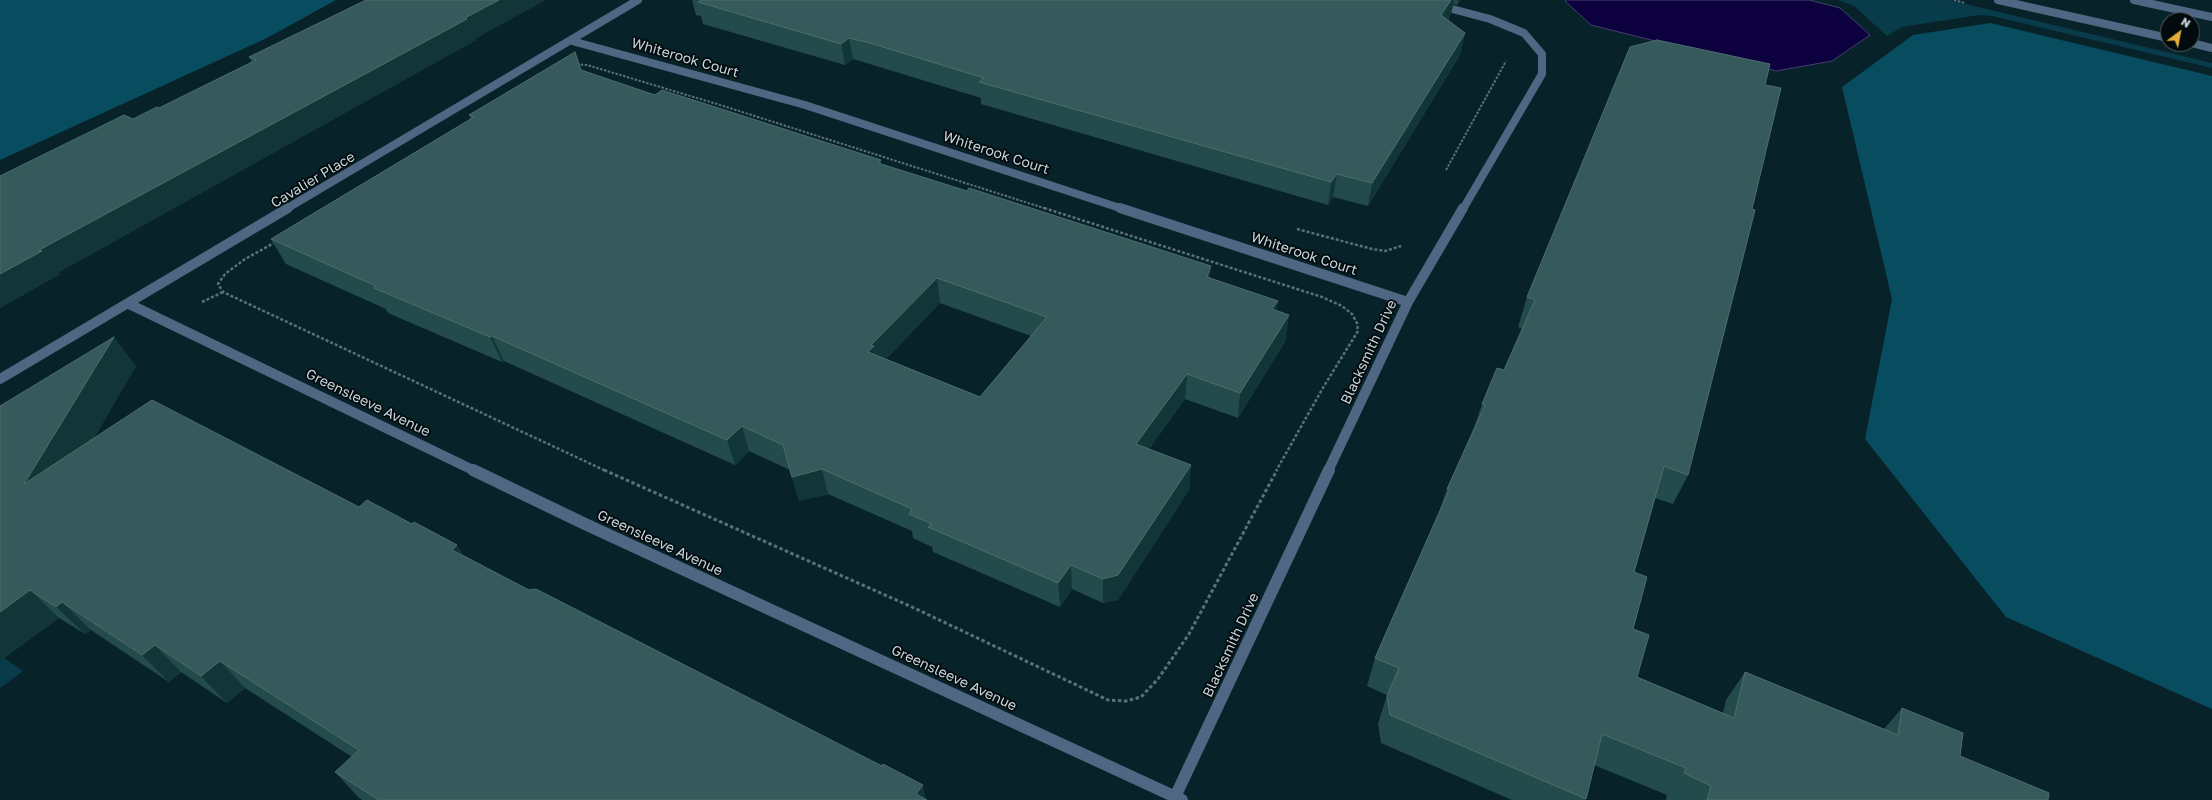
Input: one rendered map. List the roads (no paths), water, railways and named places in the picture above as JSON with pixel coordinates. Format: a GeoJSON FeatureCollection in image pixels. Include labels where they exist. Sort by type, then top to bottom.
{"type":"FeatureCollection","features":[{"type":"Feature","properties":{"kind":"street","name":"Cavalier Place"},"geometry":{"type":"LineString","coordinates":[[0,379],[572,41],[638,0]]}},
{"type":"Feature","properties":{"kind":"street","name":"Blacksmith Drive"},"geometry":{"type":"LineString","coordinates":[[1179,798],[1408,302],[1542,74],[1542,54],[1524,33],[1490,19],[1418,0]]}},
{"type":"Feature","properties":{"kind":"street"},"geometry":{"type":"LineString","coordinates":[[1998,0],[2160,36]]}},
{"type":"Feature","properties":{"kind":"street"},"geometry":{"type":"LineString","coordinates":[[2134,0],[2212,17]]}},
{"type":"Feature","properties":{"kind":"street","name":"Whiterook Court"},"geometry":{"type":"LineString","coordinates":[[572,41],[805,105],[1408,302]]}},
{"type":"Feature","properties":{"kind":"street"},"geometry":{"type":"LineString","coordinates":[[2200,45],[2212,48]]}},
{"type":"Feature","properties":{"kind":"street","name":"Greensleeve Avenue"},"geometry":{"type":"LineString","coordinates":[[129,304],[585,524],[1179,798]]}}]}
